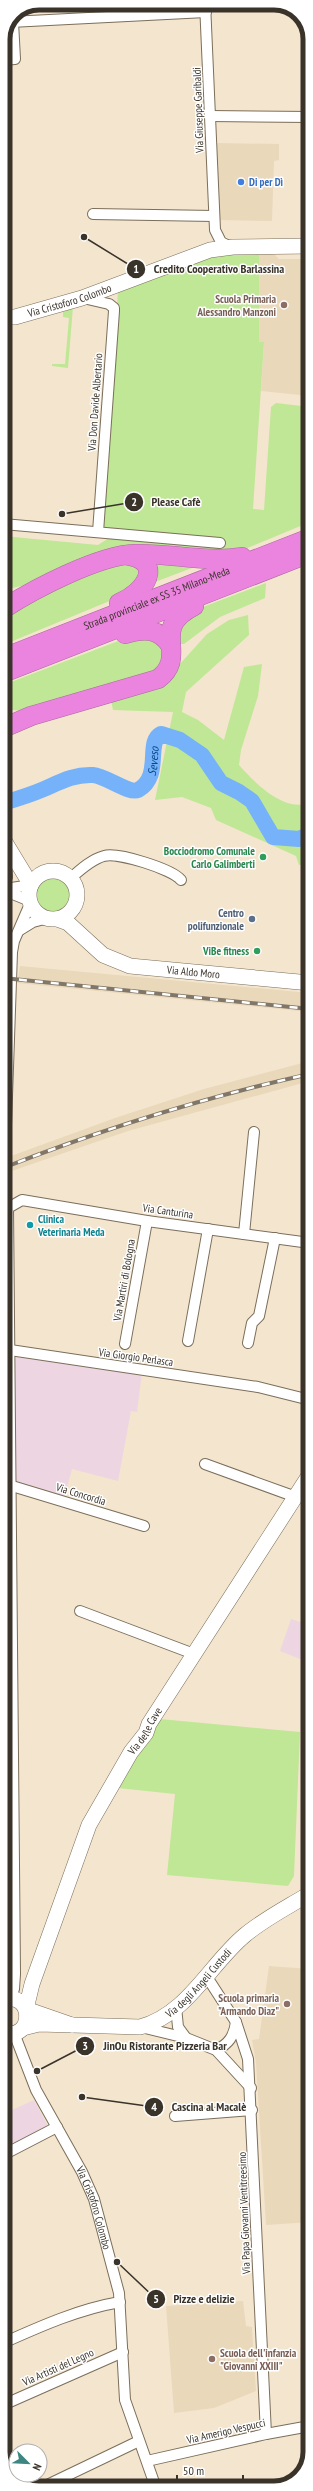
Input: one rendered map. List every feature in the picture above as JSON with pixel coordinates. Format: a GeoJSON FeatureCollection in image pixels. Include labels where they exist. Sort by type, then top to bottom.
{"type":"FeatureCollection","features":[{"type":"Feature","properties":{"kind":"highway","name":"Strada provinciale ex SS 35 Milano-Meda"},"geometry":{"type":"LineString","coordinates":[[10,669],[63,642],[303,541]]}},
{"type":"Feature","properties":{"kind":"highway"},"geometry":{"type":"LineString","coordinates":[[10,599],[20,592],[40,588],[125,555],[226,560],[281,549]]}},
{"type":"Feature","properties":{"kind":"highway"},"geometry":{"type":"LineString","coordinates":[[63,642],[99,612],[134,596],[145,586],[148,576],[146,567],[134,557],[125,555]]}},
{"type":"Feature","properties":{"kind":"highway","name":"Strada provinciale ex SS 35 Milano-Meda"},"geometry":{"type":"LineString","coordinates":[[10,656],[63,642],[303,556]]}},
{"type":"Feature","properties":{"kind":"highway"},"geometry":{"type":"LineString","coordinates":[[10,720],[30,716],[152,682],[163,676],[169,668],[172,654],[172,625],[178,615],[258,573]]}},
{"type":"Feature","properties":{"kind":"highway"},"geometry":{"type":"LineString","coordinates":[[63,642],[147,630],[160,634],[171,646]]}},
{"type":"Feature","properties":{"kind":"street"},"geometry":{"type":"LineString","coordinates":[[16,22],[178,10]]}},
{"type":"Feature","properties":{"kind":"street","name":"Via Giuseppe Garibaldi"},"geometry":{"type":"LineString","coordinates":[[206,10],[215,230]]}},
{"type":"Feature","properties":{"kind":"street"},"geometry":{"type":"LineString","coordinates":[[10,59],[15,59],[12,27]]}},
{"type":"Feature","properties":{"kind":"street"},"geometry":{"type":"LineString","coordinates":[[210,116],[303,117]]}},
{"type":"Feature","properties":{"kind":"street"},"geometry":{"type":"LineString","coordinates":[[93,214],[214,216]]}},
{"type":"Feature","properties":{"kind":"street"},"geometry":{"type":"LineString","coordinates":[[215,230],[222,242],[233,247]]}},
{"type":"Feature","properties":{"kind":"street"},"geometry":{"type":"LineString","coordinates":[[202,252],[211,243],[215,230]]}},
{"type":"Feature","properties":{"kind":"street","name":"Via Cristoforo Colombo"},"geometry":{"type":"LineString","coordinates":[[10,318],[82,298],[202,252],[233,247],[303,248]]}},
{"type":"Feature","properties":{"kind":"street","name":"Via Don Davide Albertario"},"geometry":{"type":"LineString","coordinates":[[82,298],[109,304],[114,311],[98,532]]}},
{"type":"Feature","properties":{"kind":"street"},"geometry":{"type":"LineString","coordinates":[[10,525],[220,543]]}},
{"type":"Feature","properties":{"kind":"street"},"geometry":{"type":"LineString","coordinates":[[10,852],[31,885],[30,902],[12,952],[10,996]]}},
{"type":"Feature","properties":{"kind":"street"},"geometry":{"type":"LineString","coordinates":[[71,878],[99,858],[118,855],[171,872],[181,880]]}},
{"type":"Feature","properties":{"kind":"street"},"geometry":{"type":"LineString","coordinates":[[13,858],[44,872],[58,871],[71,878],[77,890],[75,905],[71,911],[52,918],[32,922],[20,930]]}},
{"type":"Feature","properties":{"kind":"street"},"geometry":{"type":"LineString","coordinates":[[10,888],[31,885],[44,872]]}},
{"type":"Feature","properties":{"kind":"street"},"geometry":{"type":"LineString","coordinates":[[10,892],[30,902],[37,913],[52,918]]}},
{"type":"Feature","properties":{"kind":"street","name":"Via Aldo Moro"},"geometry":{"type":"LineString","coordinates":[[75,905],[77,919],[86,938]]}},
{"type":"Feature","properties":{"kind":"street","name":"Via Aldo Moro"},"geometry":{"type":"LineString","coordinates":[[52,918],[68,924],[86,938],[103,955],[130,966],[303,982]]}},
{"type":"Feature","properties":{"kind":"street"},"geometry":{"type":"LineString","coordinates":[[244,1234],[254,1132]]}},
{"type":"Feature","properties":{"kind":"street","name":"Via Canturina"},"geometry":{"type":"LineString","coordinates":[[10,1207],[22,1200],[147,1221],[303,1242]]}},
{"type":"Feature","properties":{"kind":"street","name":"Via Martiri di Bologna"},"geometry":{"type":"LineString","coordinates":[[126,1344],[147,1221]]}},
{"type":"Feature","properties":{"kind":"street"},"geometry":{"type":"LineString","coordinates":[[188,1340],[208,1229]]}},
{"type":"Feature","properties":{"kind":"street"},"geometry":{"type":"LineString","coordinates":[[248,1343],[252,1322],[259,1316],[275,1238]]}},
{"type":"Feature","properties":{"kind":"street"},"geometry":{"type":"LineString","coordinates":[[10,1350],[12,1486],[10,1508]]}},
{"type":"Feature","properties":{"kind":"street","name":"Via Giorgio Perlasca"},"geometry":{"type":"LineString","coordinates":[[10,1350],[258,1387],[303,1398]]}},
{"type":"Feature","properties":{"kind":"street"},"geometry":{"type":"LineString","coordinates":[[204,1464],[296,1497]]}},
{"type":"Feature","properties":{"kind":"street","name":"Via Concordia"},"geometry":{"type":"LineString","coordinates":[[12,1486],[144,1526]]}},
{"type":"Feature","properties":{"kind":"street","name":"Via delle Cave"},"geometry":{"type":"LineString","coordinates":[[13,2031],[27,2019],[26,2010],[32,1984],[89,1825],[131,1752],[146,1734],[149,1724],[303,1486]]}},
{"type":"Feature","properties":{"kind":"street"},"geometry":{"type":"LineString","coordinates":[[80,1611],[194,1654]]}},
{"type":"Feature","properties":{"kind":"street"},"geometry":{"type":"LineString","coordinates":[[10,1817],[15,1974],[14,1989],[10,1995]]}},
{"type":"Feature","properties":{"kind":"street","name":"Via degli Angeli Custodi"},"geometry":{"type":"LineString","coordinates":[[13,2031],[39,2024],[140,2027],[163,2018],[206,1977],[244,1936],[303,1898]]}},
{"type":"Feature","properties":{"kind":"street","name":"Via Papa Giovanni Ventitreesimo"},"geometry":{"type":"LineString","coordinates":[[206,1977],[236,2022],[248,2059],[251,2088],[266,2434]]}},
{"type":"Feature","properties":{"kind":"street","name":"Via degli Angeli Custodi"},"geometry":{"type":"LineString","coordinates":[[10,2000],[19,2001],[26,2010],[72,2025]]}},
{"type":"Feature","properties":{"kind":"street"},"geometry":{"type":"LineString","coordinates":[[176,2007],[178,2027],[186,2038]]}},
{"type":"Feature","properties":{"kind":"street"},"geometry":{"type":"LineString","coordinates":[[216,2050],[224,2046],[231,2039],[236,2022]]}},
{"type":"Feature","properties":{"kind":"street"},"geometry":{"type":"LineString","coordinates":[[140,2027],[186,2038],[216,2050],[251,2088]]}},
{"type":"Feature","properties":{"kind":"street","name":"Via Cristoforo Colombo"},"geometry":{"type":"LineString","coordinates":[[13,2031],[34,2086],[89,2187],[120,2302],[125,2400],[154,2481]]}},
{"type":"Feature","properties":{"kind":"street"},"geometry":{"type":"LineString","coordinates":[[175,2116],[252,2110]]}},
{"type":"Feature","properties":{"kind":"street"},"geometry":{"type":"LineString","coordinates":[[10,2151],[57,2127]]}},
{"type":"Feature","properties":{"kind":"street"},"geometry":{"type":"LineString","coordinates":[[10,2340],[58,2319],[89,2309],[120,2302]]}},
{"type":"Feature","properties":{"kind":"street","name":"Via Artisti del Legno"},"geometry":{"type":"LineString","coordinates":[[10,2402],[123,2352]]}},
{"type":"Feature","properties":{"kind":"street","name":"Via Amerigo Vespucci"},"geometry":{"type":"LineString","coordinates":[[147,2461],[266,2434],[303,2427]]}},
{"type":"Feature","properties":{"kind":"street"},"geometry":{"type":"LineString","coordinates":[[56,2481],[139,2441]]}},
{"type":"Feature","properties":{"kind":"shaded area"},"geometry":{"type":"Polygon","coordinates":[[[216,143],[279,144],[279,160],[274,161],[272,221],[220,220],[216,143]]]}},
{"type":"Feature","properties":{"kind":"shaded area","name":"Scuola Primaria Alessandro Manzoni"},"geometry":{"type":"Polygon","coordinates":[[[259,253],[274,254],[279,259],[303,259],[303,395],[261,391],[264,343],[259,342],[259,253]]]}},
{"type":"Feature","properties":{"kind":"shaded area"},"geometry":{"type":"Polygon","coordinates":[[[20,966],[303,992],[303,1011],[17,983],[20,966]]]}},
{"type":"Feature","properties":{"kind":"shaded area"},"geometry":{"type":"Polygon","coordinates":[[[303,1063],[303,1083],[128,1131],[10,1172],[10,1156],[115,1118],[204,1089],[303,1063]]]}},
{"type":"Feature","properties":{"kind":"shaded area"},"geometry":{"type":"Polygon","coordinates":[[[12,1352],[142,1372],[137,1412],[131,1411],[118,1481],[72,1469],[64,1499],[14,1484],[12,1352]]]}},
{"type":"Feature","properties":{"kind":"shaded area"},"geometry":{"type":"Polygon","coordinates":[[[10,1474],[11,1540],[10,1540],[10,1474]]]}},
{"type":"Feature","properties":{"kind":"shaded area"},"geometry":{"type":"Polygon","coordinates":[[[291,1619],[303,1623],[303,1660],[280,1651],[291,1619]]]}},
{"type":"Feature","properties":{"kind":"shaded area"},"geometry":{"type":"Polygon","coordinates":[[[269,1966],[303,1968],[303,2222],[266,2225],[256,2063],[252,2040],[259,2039],[269,1966]]]}},
{"type":"Feature","properties":{"kind":"shaded area"},"geometry":{"type":"Polygon","coordinates":[[[34,2100],[49,2128],[10,2149],[10,2111],[34,2100]]]}},
{"type":"Feature","properties":{"kind":"shaded area","name":"Scuola dell'infanzia \"Giovanni XXIII\""},"geometry":{"type":"Polygon","coordinates":[[[243,2301],[246,2326],[252,2327],[256,2391],[214,2408],[174,2413],[166,2306],[243,2301]]]}},
{"type":"Feature","properties":{"kind":"green space"},"geometry":{"type":"Polygon","coordinates":[[[259,253],[259,342],[264,342],[253,509],[264,510],[271,407],[276,403],[303,406],[303,525],[245,549],[177,553],[10,588],[10,537],[98,545],[109,538],[102,530],[118,291],[195,260],[226,254],[259,253]]]}},
{"type":"Feature","properties":{"kind":"green space"},"geometry":{"type":"Polygon","coordinates":[[[73,307],[68,368],[52,366],[52,364],[65,364],[69,318],[63,317],[63,312],[73,307]]]}},
{"type":"Feature","properties":{"kind":"green space"},"geometry":{"type":"Polygon","coordinates":[[[147,558],[197,566],[155,582],[147,558]]]}},
{"type":"Feature","properties":{"kind":"green space"},"geometry":{"type":"Polygon","coordinates":[[[119,561],[143,568],[129,593],[10,642],[10,610],[119,561]]]}},
{"type":"Feature","properties":{"kind":"green space"},"geometry":{"type":"Polygon","coordinates":[[[266,583],[265,598],[220,617],[184,644],[179,644],[180,620],[195,610],[266,583]]]}},
{"type":"Feature","properties":{"kind":"green space"},"geometry":{"type":"Polygon","coordinates":[[[248,615],[249,635],[186,692],[182,712],[198,720],[224,740],[244,667],[262,664],[258,696],[241,750],[239,765],[253,780],[271,794],[290,804],[303,804],[303,865],[299,865],[296,856],[216,820],[211,808],[182,797],[155,800],[173,712],[113,710],[111,700],[179,665],[207,634],[229,620],[248,615]]]}},
{"type":"Feature","properties":{"kind":"green space"},"geometry":{"type":"Polygon","coordinates":[[[134,635],[163,643],[162,669],[23,711],[10,710],[10,682],[134,635]]]}},
{"type":"Feature","properties":{"kind":"green space"},"geometry":{"type":"Polygon","coordinates":[[[50,877],[58,877],[68,882],[72,889],[72,903],[68,910],[58,915],[50,915],[40,910],[38,907],[35,900],[35,892],[40,882],[43,880],[50,877]]]}},
{"type":"Feature","properties":{"kind":"green space"},"geometry":{"type":"Polygon","coordinates":[[[160,1719],[300,1732],[294,1876],[288,1886],[167,1875],[175,1794],[118,1788],[160,1719]]]}},
{"type":"Feature","properties":{"kind":"waterway","name":"Seveso"},"geometry":{"type":"LineString","coordinates":[[10,801],[34,793],[67,779],[86,775],[98,776],[134,791],[138,790],[146,784],[150,776],[154,744],[156,738],[161,734],[180,740],[202,755],[221,783],[239,792],[252,801],[273,837],[299,839],[303,837]]}},
{"type":"Feature","properties":{"kind":"railway"},"geometry":{"type":"LineString","coordinates":[[10,979],[303,1008]]}},
{"type":"Feature","properties":{"kind":"railway"},"geometry":{"type":"LineString","coordinates":[[10,1165],[78,1140],[155,1115],[232,1093],[303,1076]]}},
{"type":"Feature","properties":{"kind":"place","name":"Di per Dì"},"geometry":{"type":"Point","coordinates":[241,182]}},
{"type":"Feature","properties":{"kind":"place","name":"Credito Cooperativo Barlassina"},"geometry":{"type":"Point","coordinates":[84,237]}},
{"type":"Feature","properties":{"kind":"place","name":"Scuola Primaria Alessandro Manzoni"},"geometry":{"type":"Point","coordinates":[284,305]}},
{"type":"Feature","properties":{"kind":"place","name":"Please Cafè"},"geometry":{"type":"Point","coordinates":[62,514]}},
{"type":"Feature","properties":{"kind":"place","name":"Bocciodromo Comunale Carlo Galimberti"},"geometry":{"type":"Point","coordinates":[263,857]}},
{"type":"Feature","properties":{"kind":"place","name":"Centro polifunzionale"},"geometry":{"type":"Point","coordinates":[252,919]}},
{"type":"Feature","properties":{"kind":"place","name":"ViBe fitness"},"geometry":{"type":"Point","coordinates":[257,951]}},
{"type":"Feature","properties":{"kind":"place","name":"Clinica Veterinaria Meda"},"geometry":{"type":"Point","coordinates":[30,1225]}},
{"type":"Feature","properties":{"kind":"place","name":"Scuola primaria \"Armando Diaz\""},"geometry":{"type":"Point","coordinates":[287,2004]}},
{"type":"Feature","properties":{"kind":"place","name":"JinOu Ristorante Pizzeria Bar"},"geometry":{"type":"Point","coordinates":[37,2071]}},
{"type":"Feature","properties":{"kind":"place","name":"Cascina al Macalè"},"geometry":{"type":"Point","coordinates":[82,2097]}},
{"type":"Feature","properties":{"kind":"place","name":"Pizze e delizie"},"geometry":{"type":"Point","coordinates":[117,2262]}},
{"type":"Feature","properties":{"kind":"place","name":"Scuola dell'infanzia \"Giovanni XXIII\""},"geometry":{"type":"Point","coordinates":[212,2359]}}]}
